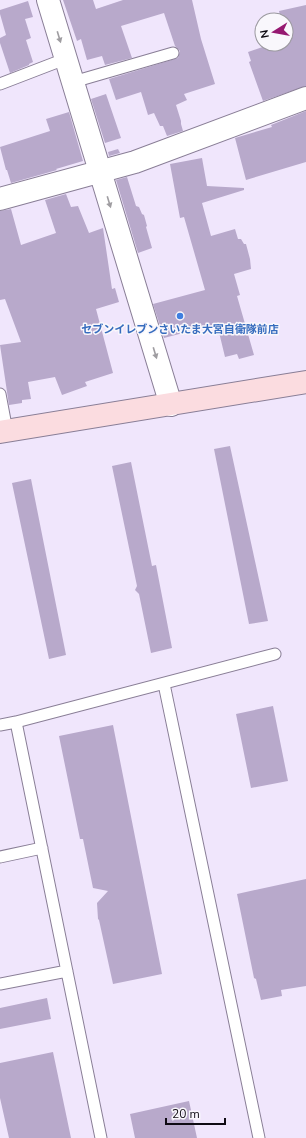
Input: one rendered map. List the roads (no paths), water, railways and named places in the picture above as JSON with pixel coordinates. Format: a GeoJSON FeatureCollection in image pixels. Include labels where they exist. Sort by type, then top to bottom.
{"type":"FeatureCollection","features":[{"type":"Feature","properties":{"kind":"street"},"geometry":{"type":"LineString","coordinates":[[48,0],[171,405]]}},
{"type":"Feature","properties":{"kind":"street"},"geometry":{"type":"LineString","coordinates":[[0,199],[135,162],[306,98]]}},
{"type":"Feature","properties":{"kind":"street"},"geometry":{"type":"LineString","coordinates":[[3,432],[306,382]]}},
{"type":"Feature","properties":{"kind":"lane"},"geometry":{"type":"LineString","coordinates":[[73,82],[173,53]]}},
{"type":"Feature","properties":{"kind":"lane"},"geometry":{"type":"LineString","coordinates":[[0,84],[65,59]]}},
{"type":"Feature","properties":{"kind":"lane"},"geometry":{"type":"LineString","coordinates":[[0,394],[3,432]]}},
{"type":"Feature","properties":{"kind":"lane"},"geometry":{"type":"LineString","coordinates":[[0,725],[164,684],[275,654]]}},
{"type":"Feature","properties":{"kind":"lane"},"geometry":{"type":"LineString","coordinates":[[164,684],[259,1138]]}},
{"type":"Feature","properties":{"kind":"lane"},"geometry":{"type":"LineString","coordinates":[[16,722],[101,1138]]}},
{"type":"Feature","properties":{"kind":"lane"},"geometry":{"type":"LineString","coordinates":[[0,857],[42,848]]}},
{"type":"Feature","properties":{"kind":"lane"},"geometry":{"type":"LineString","coordinates":[[0,984],[67,971]]}},
{"type":"Feature","properties":{"kind":"place","name":"セブンイレブンさいたま大宮自衛隊前店"},"geometry":{"type":"Point","coordinates":[180,316]}}]}
